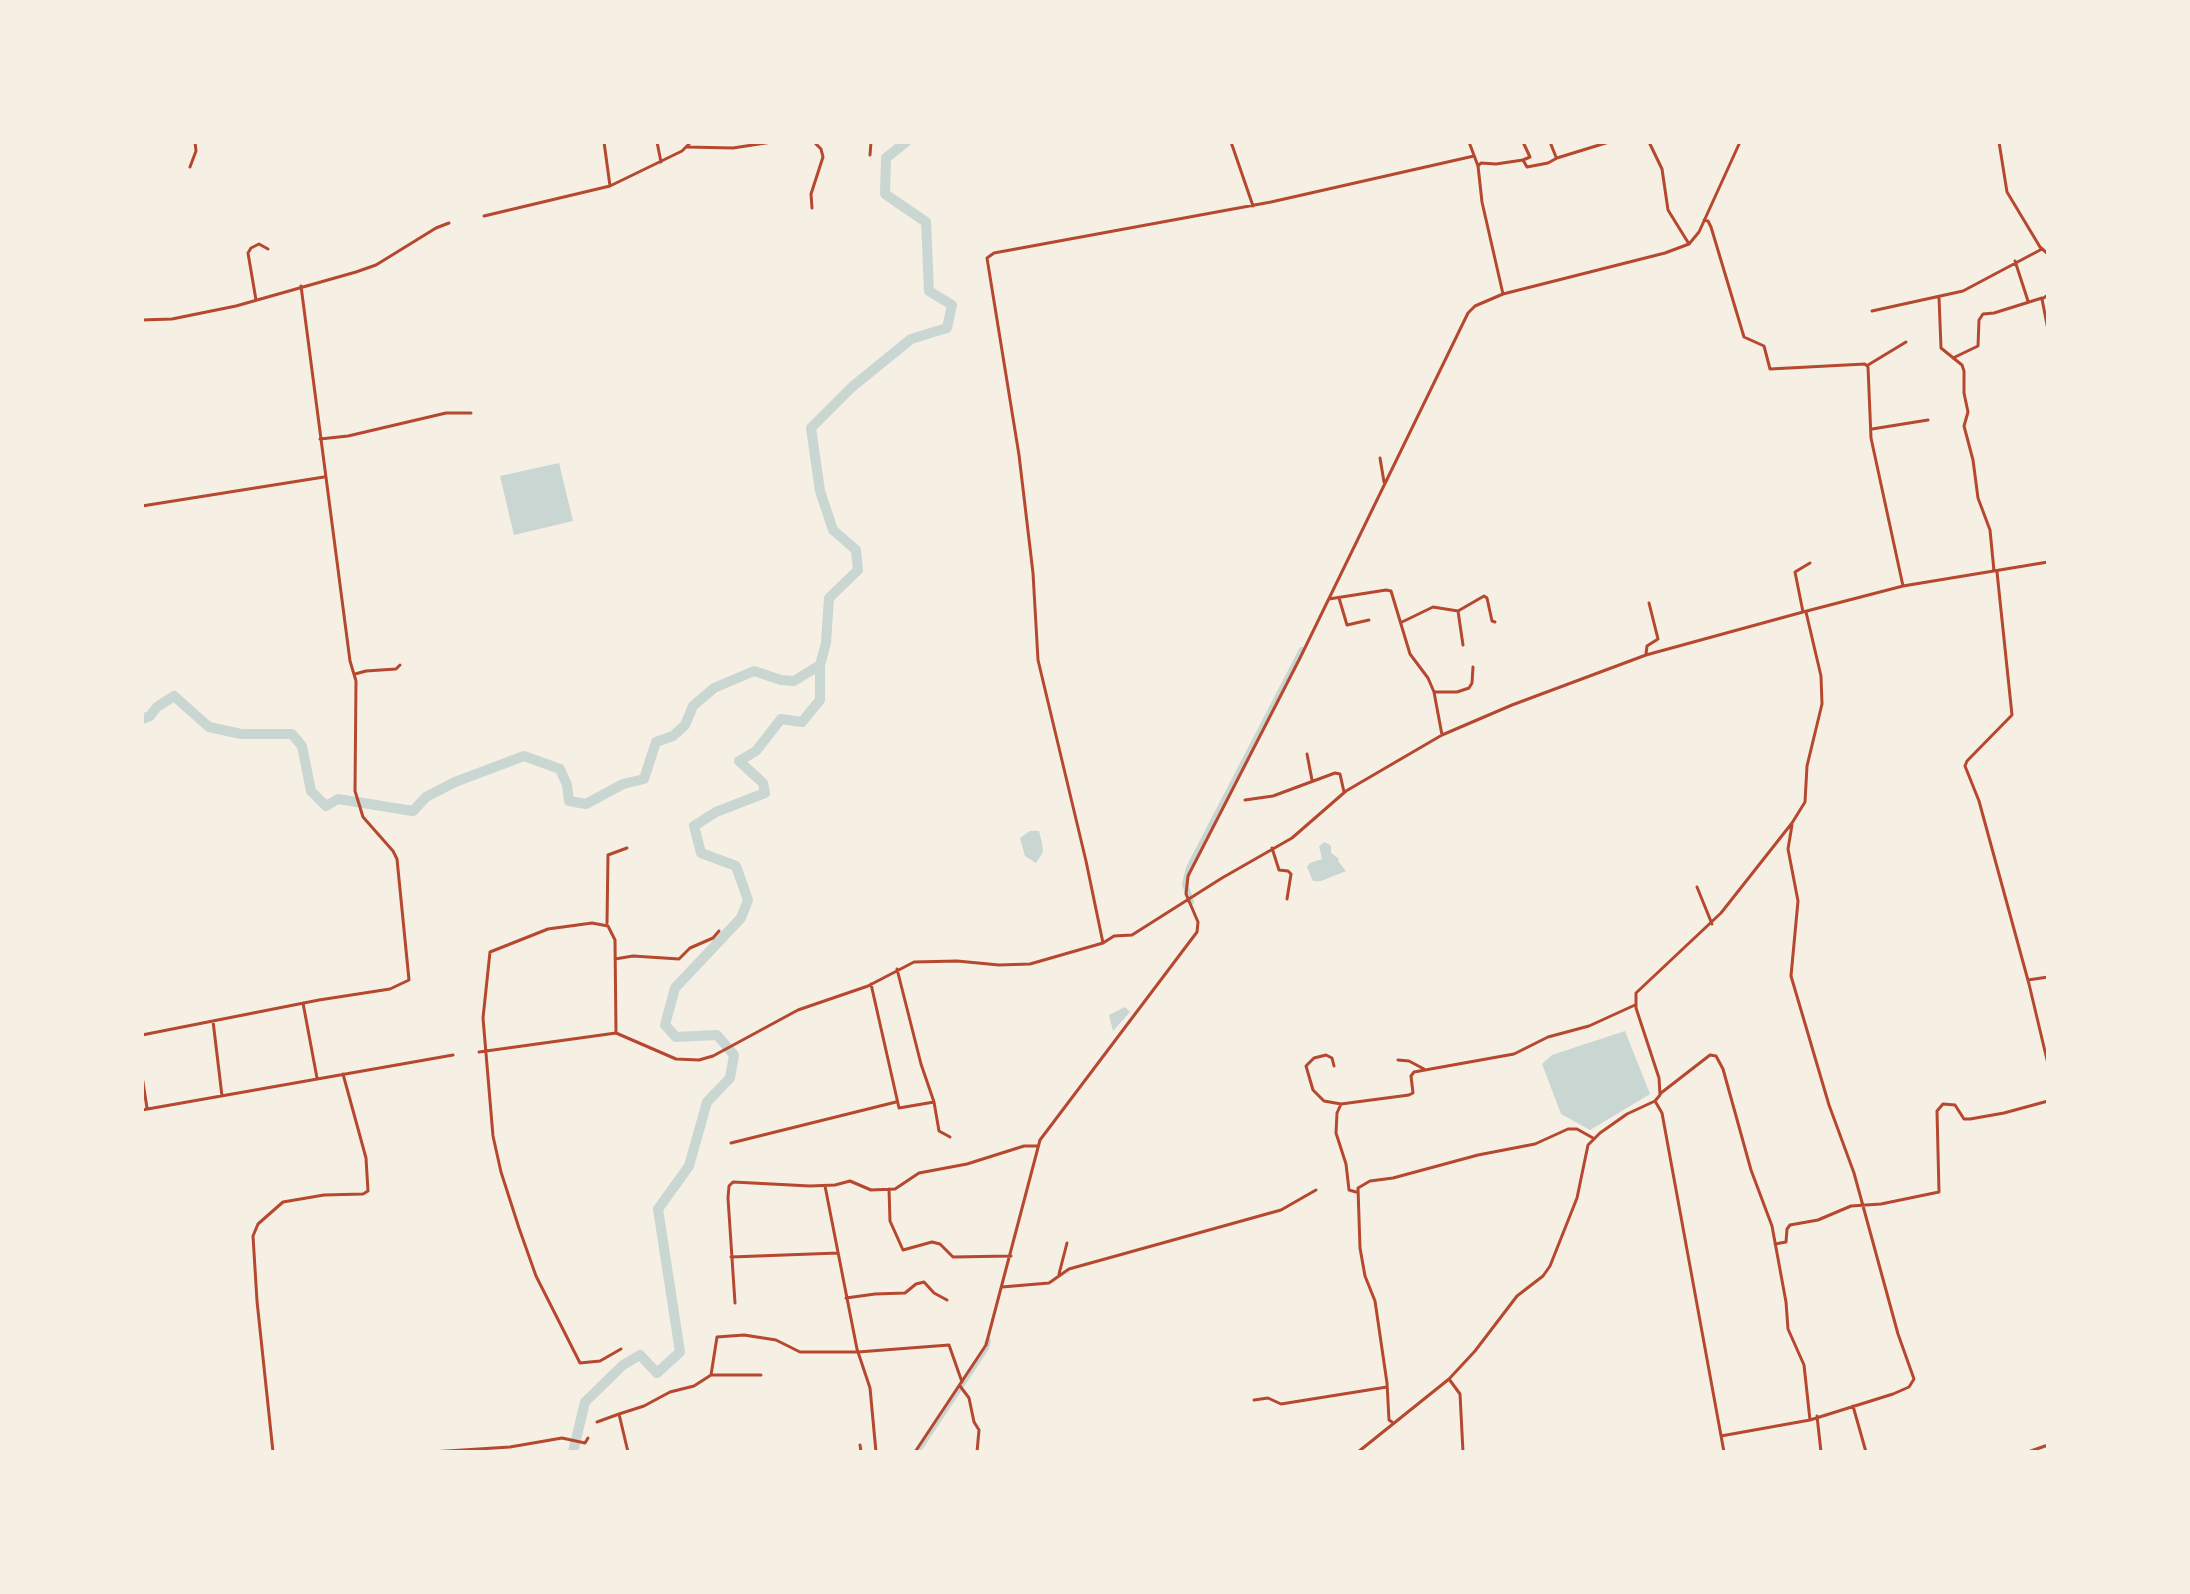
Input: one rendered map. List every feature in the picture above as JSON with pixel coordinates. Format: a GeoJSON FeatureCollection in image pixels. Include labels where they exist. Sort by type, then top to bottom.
{"type":"FeatureCollection","features":[{"type":"Feature","properties":{"kind":"street"},"geometry":{"type":"LineString","coordinates":[[190,167],[196,151],[195,142]]}},
{"type":"Feature","properties":{"kind":"street"},"geometry":{"type":"LineString","coordinates":[[604,142],[610,186]]}},
{"type":"Feature","properties":{"kind":"street"},"geometry":{"type":"LineString","coordinates":[[657,142],[661,162]]}},
{"type":"Feature","properties":{"kind":"street"},"geometry":{"type":"LineString","coordinates":[[484,216],[610,186],[661,162],[691,142]]}},
{"type":"Feature","properties":{"kind":"street"},"geometry":{"type":"LineString","coordinates":[[687,147],[733,148],[772,142]]}},
{"type":"Feature","properties":{"kind":"street"},"geometry":{"type":"LineString","coordinates":[[812,208],[811,194],[823,157],[821,149],[814,142]]}},
{"type":"Feature","properties":{"kind":"street"},"geometry":{"type":"LineString","coordinates":[[870,155],[871,142]]}},
{"type":"Feature","properties":{"kind":"street"},"geometry":{"type":"LineString","coordinates":[[1231,142],[1253,206]]}},
{"type":"Feature","properties":{"kind":"street"},"geometry":{"type":"LineString","coordinates":[[1469,142],[1478,166],[1482,202],[1503,294]]}},
{"type":"Feature","properties":{"kind":"street"},"geometry":{"type":"LineString","coordinates":[[1478,166],[1481,163],[1496,164],[1530,157],[1523,142]]}},
{"type":"Feature","properties":{"kind":"street"},"geometry":{"type":"LineString","coordinates":[[1550,142],[1557,158]]}},
{"type":"Feature","properties":{"kind":"street"},"geometry":{"type":"LineString","coordinates":[[1523,160],[1527,167],[1548,163],[1609,142]]}},
{"type":"Feature","properties":{"kind":"street"},"geometry":{"type":"LineString","coordinates":[[1649,142],[1662,169],[1668,210],[1689,244]]}},
{"type":"Feature","properties":{"kind":"street"},"geometry":{"type":"LineString","coordinates":[[915,1452],[962,1387],[986,1345],[1004,1287],[1038,1146],[1045,1132],[1197,932],[1198,922],[1188,899],[1188,876],[1334,599],[1385,483],[1468,313],[1475,306],[1503,294],[1665,253],[1689,244],[1706,221],[1740,142]]}},
{"type":"Feature","properties":{"kind":"street"},"geometry":{"type":"LineString","coordinates":[[1999,142],[2007,192],[2048,254]]}},
{"type":"Feature","properties":{"kind":"street"},"geometry":{"type":"LineString","coordinates":[[1103,943],[1038,660],[1033,573],[1019,455],[987,258],[994,253],[1253,206],[1474,156]]}},
{"type":"Feature","properties":{"kind":"street"},"geometry":{"type":"LineString","coordinates":[[1706,221],[1743,334],[1747,340],[1764,346],[1769,368],[1867,365],[1906,342]]}},
{"type":"Feature","properties":{"kind":"street"},"geometry":{"type":"LineString","coordinates":[[142,320],[172,319],[256,300],[376,265],[449,223]]}},
{"type":"Feature","properties":{"kind":"street"},"geometry":{"type":"LineString","coordinates":[[256,300],[248,253],[259,244],[268,249]]}},
{"type":"Feature","properties":{"kind":"street"},"geometry":{"type":"LineString","coordinates":[[1872,311],[1963,291],[2042,249]]}},
{"type":"Feature","properties":{"kind":"street"},"geometry":{"type":"LineString","coordinates":[[2015,261],[2028,301]]}},
{"type":"Feature","properties":{"kind":"street"},"geometry":{"type":"LineString","coordinates":[[142,1035],[390,989],[409,980],[397,859],[358,807],[353,780],[357,689],[350,661],[301,286]]}},
{"type":"Feature","properties":{"kind":"street"},"geometry":{"type":"LineString","coordinates":[[1952,358],[1978,346],[1979,320],[1983,314],[2048,295]]}},
{"type":"Feature","properties":{"kind":"street"},"geometry":{"type":"LineString","coordinates":[[1939,297],[1941,348],[1962,365],[1964,371],[1968,412],[1964,426],[1978,498],[1990,530],[2012,715],[1965,766],[1977,793],[2048,1064]]}},
{"type":"Feature","properties":{"kind":"street"},"geometry":{"type":"LineString","coordinates":[[2042,298],[2048,330]]}},
{"type":"Feature","properties":{"kind":"street"},"geometry":{"type":"LineString","coordinates":[[1867,365],[1871,438],[1903,586]]}},
{"type":"Feature","properties":{"kind":"street"},"geometry":{"type":"LineString","coordinates":[[320,439],[348,436],[446,413],[471,413]]}},
{"type":"Feature","properties":{"kind":"street"},"geometry":{"type":"LineString","coordinates":[[1871,429],[1928,420]]}},
{"type":"Feature","properties":{"kind":"street"},"geometry":{"type":"LineString","coordinates":[[1380,458],[1385,483]]}},
{"type":"Feature","properties":{"kind":"street"},"geometry":{"type":"LineString","coordinates":[[142,506],[325,477]]}},
{"type":"Feature","properties":{"kind":"street"},"geometry":{"type":"LineString","coordinates":[[479,1052],[616,1033],[676,1059],[695,1061],[713,1056],[798,1010],[871,984],[897,969],[923,960],[1030,964],[1103,943],[1114,936],[1138,932],[1302,831],[1344,792],[1442,735],[1539,694],[1646,655],[1903,586],[2048,562]]}},
{"type":"Feature","properties":{"kind":"street"},"geometry":{"type":"LineString","coordinates":[[1661,1093],[1634,996],[1712,924],[1792,823],[1807,797],[1807,766],[1822,704],[1821,676],[1795,572],[1810,563]]}},
{"type":"Feature","properties":{"kind":"street"},"geometry":{"type":"LineString","coordinates":[[1334,599],[1390,590],[1410,654],[1426,674],[1434,692],[1442,735]]}},
{"type":"Feature","properties":{"kind":"street"},"geometry":{"type":"LineString","coordinates":[[1402,622],[1433,607],[1458,611],[1484,596],[1495,622]]}},
{"type":"Feature","properties":{"kind":"street"},"geometry":{"type":"LineString","coordinates":[[1334,599],[1347,625],[1369,620]]}},
{"type":"Feature","properties":{"kind":"street"},"geometry":{"type":"LineString","coordinates":[[1646,655],[1648,645],[1658,639],[1649,603]]}},
{"type":"Feature","properties":{"kind":"street"},"geometry":{"type":"LineString","coordinates":[[1458,611],[1463,645]]}},
{"type":"Feature","properties":{"kind":"street"},"geometry":{"type":"LineString","coordinates":[[355,674],[396,669],[400,665]]}},
{"type":"Feature","properties":{"kind":"street"},"geometry":{"type":"LineString","coordinates":[[1434,692],[1457,692],[1469,688],[1473,667]]}},
{"type":"Feature","properties":{"kind":"street"},"geometry":{"type":"LineString","coordinates":[[1307,754],[1312,780]]}},
{"type":"Feature","properties":{"kind":"street"},"geometry":{"type":"LineString","coordinates":[[1245,800],[1273,796],[1338,773],[1344,792]]}},
{"type":"Feature","properties":{"kind":"street"},"geometry":{"type":"LineString","coordinates":[[1721,1436],[1810,1420],[1909,1387],[1914,1379],[1790,968],[1798,901],[1788,849],[1792,823]]}},
{"type":"Feature","properties":{"kind":"street"},"geometry":{"type":"LineString","coordinates":[[616,1033],[615,940],[607,925],[608,855],[627,848]]}},
{"type":"Feature","properties":{"kind":"street"},"geometry":{"type":"LineString","coordinates":[[1272,848],[1279,870],[1291,874],[1287,899]]}},
{"type":"Feature","properties":{"kind":"street"},"geometry":{"type":"LineString","coordinates":[[1697,887],[1712,924]]}},
{"type":"Feature","properties":{"kind":"street"},"geometry":{"type":"LineString","coordinates":[[607,925],[581,924],[548,929],[490,952],[483,999],[493,1136],[536,1276],[580,1363],[600,1361],[621,1349]]}},
{"type":"Feature","properties":{"kind":"street"},"geometry":{"type":"LineString","coordinates":[[615,959],[633,956],[679,959],[690,948],[710,940],[719,931]]}},
{"type":"Feature","properties":{"kind":"street"},"geometry":{"type":"LineString","coordinates":[[897,969],[934,1102],[939,1131],[950,1137]]}},
{"type":"Feature","properties":{"kind":"street"},"geometry":{"type":"LineString","coordinates":[[2028,980],[2048,977]]}},
{"type":"Feature","properties":{"kind":"street"},"geometry":{"type":"LineString","coordinates":[[871,984],[896,1102],[901,1110],[934,1102]]}},
{"type":"Feature","properties":{"kind":"street"},"geometry":{"type":"LineString","coordinates":[[303,1003],[317,1079]]}},
{"type":"Feature","properties":{"kind":"street"},"geometry":{"type":"LineString","coordinates":[[1334,1066],[1330,1057],[1320,1056],[1307,1063],[1306,1070],[1319,1099],[1341,1104],[1409,1095],[1413,1093],[1412,1074],[1424,1069],[1514,1054],[1548,1037],[1589,1026],[1635,1005]]}},
{"type":"Feature","properties":{"kind":"street"},"geometry":{"type":"LineString","coordinates":[[213,1021],[222,1096]]}},
{"type":"Feature","properties":{"kind":"street"},"geometry":{"type":"LineString","coordinates":[[142,1076],[145,1110],[453,1055]]}},
{"type":"Feature","properties":{"kind":"street"},"geometry":{"type":"LineString","coordinates":[[1358,1452],[1392,1422],[1450,1381],[1517,1296],[1547,1271],[1577,1198],[1588,1145],[1593,1138],[1627,1114],[1655,1101],[1710,1055],[1716,1056],[1723,1069],[1741,1138],[1772,1226],[1790,1335],[1804,1365],[1810,1420]]}},
{"type":"Feature","properties":{"kind":"street"},"geometry":{"type":"LineString","coordinates":[[1398,1060],[1409,1061],[1424,1069]]}},
{"type":"Feature","properties":{"kind":"street"},"geometry":{"type":"LineString","coordinates":[[273,1452],[253,1236],[258,1224],[283,1202],[368,1191],[366,1158],[343,1074]]}},
{"type":"Feature","properties":{"kind":"street"},"geometry":{"type":"LineString","coordinates":[[1655,1101],[1662,1113],[1724,1452]]}},
{"type":"Feature","properties":{"kind":"street"},"geometry":{"type":"LineString","coordinates":[[1775,1244],[1786,1242],[1790,1225],[1818,1220],[1863,1204],[1881,1204],[1940,1191],[1937,1111],[1943,1104],[1955,1105],[1964,1119],[1970,1119],[2048,1101]]}},
{"type":"Feature","properties":{"kind":"street"},"geometry":{"type":"LineString","coordinates":[[731,1143],[896,1102]]}},
{"type":"Feature","properties":{"kind":"street"},"geometry":{"type":"LineString","coordinates":[[1341,1104],[1337,1113],[1336,1133],[1346,1164],[1349,1190],[1357,1192]]}},
{"type":"Feature","properties":{"kind":"street"},"geometry":{"type":"LineString","coordinates":[[1392,1422],[1389,1420],[1375,1301],[1361,1257],[1357,1192],[1360,1185],[1535,1144],[1568,1129],[1582,1131],[1593,1138]]}},
{"type":"Feature","properties":{"kind":"street"},"geometry":{"type":"LineString","coordinates":[[735,1303],[730,1183],[752,1181],[825,1186],[850,1181],[865,1189],[889,1189],[898,1187],[919,1173],[967,1164],[1024,1146],[1038,1146]]}},
{"type":"Feature","properties":{"kind":"street"},"geometry":{"type":"LineString","coordinates":[[825,1186],[858,1352],[870,1388],[876,1452]]}},
{"type":"Feature","properties":{"kind":"street"},"geometry":{"type":"LineString","coordinates":[[889,1189],[890,1221],[903,1250],[932,1242],[940,1244],[953,1257],[1011,1256]]}},
{"type":"Feature","properties":{"kind":"street"},"geometry":{"type":"LineString","coordinates":[[1004,1287],[1042,1285],[1069,1269],[1281,1210],[1316,1190]]}},
{"type":"Feature","properties":{"kind":"street"},"geometry":{"type":"LineString","coordinates":[[1058,1276],[1067,1243]]}},
{"type":"Feature","properties":{"kind":"street"},"geometry":{"type":"LineString","coordinates":[[731,1257],[838,1253]]}},
{"type":"Feature","properties":{"kind":"street"},"geometry":{"type":"LineString","coordinates":[[846,1298],[905,1293],[924,1282],[934,1293],[947,1300]]}},
{"type":"Feature","properties":{"kind":"street"},"geometry":{"type":"LineString","coordinates":[[711,1375],[715,1340],[722,1336],[771,1339],[795,1351],[858,1352],[949,1345],[979,1430],[977,1452]]}},
{"type":"Feature","properties":{"kind":"street"},"geometry":{"type":"LineString","coordinates":[[597,1422],[644,1406],[670,1392],[694,1386],[711,1375],[761,1375]]}},
{"type":"Feature","properties":{"kind":"street"},"geometry":{"type":"LineString","coordinates":[[1450,1381],[1460,1394],[1463,1452]]}},
{"type":"Feature","properties":{"kind":"street"},"geometry":{"type":"LineString","coordinates":[[1254,1400],[1273,1399],[1281,1404],[1387,1387]]}},
{"type":"Feature","properties":{"kind":"street"},"geometry":{"type":"LineString","coordinates":[[1853,1406],[1866,1452]]}},
{"type":"Feature","properties":{"kind":"street"},"geometry":{"type":"LineString","coordinates":[[619,1414],[628,1452]]}},
{"type":"Feature","properties":{"kind":"street"},"geometry":{"type":"LineString","coordinates":[[1817,1416],[1821,1452]]}},
{"type":"Feature","properties":{"kind":"street"},"geometry":{"type":"LineString","coordinates":[[431,1452],[510,1447],[567,1439],[587,1442],[588,1438]]}},
{"type":"Feature","properties":{"kind":"street"},"geometry":{"type":"LineString","coordinates":[[860,1445],[861,1452]]}},
{"type":"Feature","properties":{"kind":"street"},"geometry":{"type":"LineString","coordinates":[[2028,1452],[2048,1445]]}},
{"type":"Feature","properties":{"kind":"shaded area"},"geometry":{"type":"Polygon","coordinates":[[[559,463],[573,521],[514,535],[500,476],[559,463]]]}},
{"type":"Feature","properties":{"kind":"shaded area"},"geometry":{"type":"Polygon","coordinates":[[[1030,831],[1039,831],[1042,843],[1043,852],[1036,863],[1025,856],[1020,838],[1030,831]]]}},
{"type":"Feature","properties":{"kind":"shaded area"},"geometry":{"type":"Polygon","coordinates":[[[1325,842],[1331,846],[1331,853],[1346,871],[1313,881],[1307,867],[1322,859],[1319,846],[1325,842]]]}},
{"type":"Feature","properties":{"kind":"shaded area"},"geometry":{"type":"Polygon","coordinates":[[[1125,1007],[1130,1012],[1113,1031],[1109,1015],[1125,1007]]]}},
{"type":"Feature","properties":{"kind":"shaded area"},"geometry":{"type":"Polygon","coordinates":[[[1625,1031],[1650,1094],[1590,1130],[1561,1114],[1542,1064],[1552,1055],[1625,1031]]]}},
{"type":"Feature","properties":{"kind":"waterway"},"geometry":{"type":"LineString","coordinates":[[573,1452],[585,1402],[623,1365],[640,1355],[657,1373],[680,1352],[658,1209],[689,1166],[707,1102],[730,1078],[734,1055],[717,1035],[676,1037],[665,1025],[675,988],[741,918],[748,900],[736,866],[701,853],[694,826],[716,812],[765,793],[763,783],[739,761],[756,751],[781,719],[802,722],[820,700],[820,665],[826,643],[829,598],[858,570],[856,550],[833,530],[820,491],[811,428],[852,387],[911,339],[947,328],[952,305],[929,291],[926,222],[885,194],[886,158],[906,142]]}},
{"type":"Feature","properties":{"kind":"waterway"},"geometry":{"type":"LineString","coordinates":[[1191,902],[1185,884],[1189,868],[1302,650]]}},
{"type":"Feature","properties":{"kind":"waterway"},"geometry":{"type":"LineString","coordinates":[[142,719],[174,696],[209,727],[241,734],[292,734],[302,746],[311,791],[326,806],[338,799],[413,811],[426,797],[455,782],[524,756],[560,769],[567,785],[569,801],[586,804],[623,784],[644,779],[656,742],[673,736],[685,725],[693,706],[714,688],[754,671],[794,681],[820,665]]}},
{"type":"Feature","properties":{"kind":"waterway"},"geometry":{"type":"LineString","coordinates":[[917,1452],[988,1341]]}}]}
